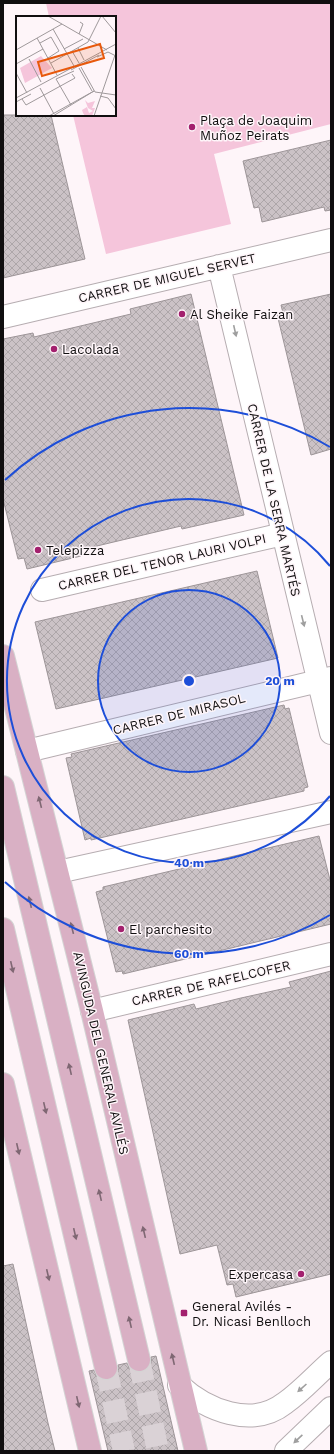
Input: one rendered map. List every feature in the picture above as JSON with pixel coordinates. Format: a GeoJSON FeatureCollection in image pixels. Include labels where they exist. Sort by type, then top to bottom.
{"type":"FeatureCollection","features":[{"type":"Feature","properties":{"kind":"main road","name":"AVINGUDA DEL GENERAL AVILÉS"},"geometry":{"type":"LineString","coordinates":[[3,656],[92,1011],[196,1451]]}},
{"type":"Feature","properties":{"kind":"main road"},"geometry":{"type":"LineString","coordinates":[[3,787],[139,1360]]}},
{"type":"Feature","properties":{"kind":"main road"},"geometry":{"type":"LineString","coordinates":[[3,929],[106,1368]]}},
{"type":"Feature","properties":{"kind":"main road"},"geometry":{"type":"LineString","coordinates":[[3,1084],[90,1451]]}},
{"type":"Feature","properties":{"kind":"street","name":"CARRER DE MIGUEL SERVET"},"geometry":{"type":"LineString","coordinates":[[3,317],[331,240]]}},
{"type":"Feature","properties":{"kind":"street","name":"CARRER DE LA SERRA MARTÉS"},"geometry":{"type":"LineString","coordinates":[[219,266],[282,534],[324,679],[331,733]]}},
{"type":"Feature","properties":{"kind":"street","name":"CARRER DEL TENOR LAURI VOLPI"},"geometry":{"type":"LineString","coordinates":[[42,590],[282,534]]}},
{"type":"Feature","properties":{"kind":"street","name":"CARRER DE MIRASOL"},"geometry":{"type":"LineString","coordinates":[[27,751],[324,679]]}},
{"type":"Feature","properties":{"kind":"street"},"geometry":{"type":"LineString","coordinates":[[58,872],[331,812]]}},
{"type":"Feature","properties":{"kind":"street","name":"CARRER DE RAFELCOFER"},"geometry":{"type":"LineString","coordinates":[[92,1011],[331,954]]}},
{"type":"Feature","properties":{"kind":"street"},"geometry":{"type":"LineString","coordinates":[[180,1384],[191,1396],[227,1412],[244,1416],[261,1414],[285,1404],[331,1362]]}},
{"type":"Feature","properties":{"kind":"street"},"geometry":{"type":"LineString","coordinates":[[286,1451],[331,1408]]}},
{"type":"Feature","properties":{"kind":"shaded area","name":"Plaça de Joaquim Muñoz Peirats"},"geometry":{"type":"Polygon","coordinates":[[[46,3],[331,3],[331,124],[214,154],[231,224],[106,254],[73,116],[116,116],[116,16],[49,16],[46,3]]]}},
{"type":"Feature","properties":{"kind":"building"},"geometry":{"type":"Polygon","coordinates":[[[3,115],[51,116],[85,259],[3,278],[3,115]]]}},
{"type":"Feature","properties":{"kind":"building"},"geometry":{"type":"Polygon","coordinates":[[[331,140],[331,210],[325,211],[324,207],[262,222],[259,207],[254,208],[243,161],[331,140]]]}},
{"type":"Feature","properties":{"kind":"building"},"geometry":{"type":"Polygon","coordinates":[[[191,294],[244,515],[182,529],[181,526],[80,550],[81,556],[27,569],[24,558],[18,559],[3,499],[3,339],[33,333],[34,337],[131,314],[130,309],[191,294]]]}},
{"type":"Feature","properties":{"kind":"building"},"geometry":{"type":"Polygon","coordinates":[[[331,294],[331,449],[311,455],[277,314],[283,313],[281,305],[331,294]]]}},
{"type":"Feature","properties":{"kind":"building"},"geometry":{"type":"Polygon","coordinates":[[[257,571],[278,658],[56,709],[35,622],[257,571]]]}},
{"type":"Feature","properties":{"kind":"building"},"geometry":{"type":"Polygon","coordinates":[[[284,705],[285,709],[289,708],[308,787],[304,788],[304,791],[91,840],[91,838],[85,840],[66,758],[72,757],[71,754],[284,705]]]}},
{"type":"Feature","properties":{"kind":"building"},"geometry":{"type":"Polygon","coordinates":[[[319,836],[331,884],[331,924],[123,974],[122,971],[116,972],[96,892],[103,890],[103,887],[319,836]]]}},
{"type":"Feature","properties":{"kind":"building"},"geometry":{"type":"Polygon","coordinates":[[[331,971],[331,1274],[236,1297],[233,1284],[227,1285],[217,1245],[180,1254],[128,1020],[194,1004],[196,1009],[291,987],[289,982],[331,971]]]}},
{"type":"Feature","properties":{"kind":"building"},"geometry":{"type":"Polygon","coordinates":[[[13,1264],[55,1451],[3,1451],[3,1266],[13,1264]]]}},
{"type":"Feature","properties":{"kind":"building"},"geometry":{"type":"Polygon","coordinates":[[[156,1356],[178,1451],[108,1451],[89,1371],[94,1370],[97,1377],[102,1380],[108,1380],[114,1377],[118,1372],[118,1365],[127,1363],[130,1369],[135,1372],[142,1372],[148,1369],[151,1363],[151,1357],[156,1356]]]}},
{"type":"Feature","properties":{"kind":"tunnel"},"geometry":{"type":"LineString","coordinates":[[139,1360],[158,1451]]}},
{"type":"Feature","properties":{"kind":"tunnel"},"geometry":{"type":"LineString","coordinates":[[106,1368],[124,1451]]}},
{"type":"Feature","properties":{"kind":"place","name":"Plaça de Joaquim Muñoz Peirats"},"geometry":{"type":"Point","coordinates":[192,127]}},
{"type":"Feature","properties":{"kind":"place","name":"Al Sheike Faizan"},"geometry":{"type":"Point","coordinates":[182,314]}},
{"type":"Feature","properties":{"kind":"place","name":"Lacolada"},"geometry":{"type":"Point","coordinates":[54,349]}},
{"type":"Feature","properties":{"kind":"place","name":"Telepizza"},"geometry":{"type":"Point","coordinates":[38,550]}},
{"type":"Feature","properties":{"kind":"place","name":"El parchesito"},"geometry":{"type":"Point","coordinates":[121,929]}},
{"type":"Feature","properties":{"kind":"place","name":"Expercasa"},"geometry":{"type":"Point","coordinates":[301,1274]}},
{"type":"Feature","properties":{"kind":"place","name":"General Avilés - Dr. Nicasi Benlloch"},"geometry":{"type":"Point","coordinates":[184,1313]}}]}
